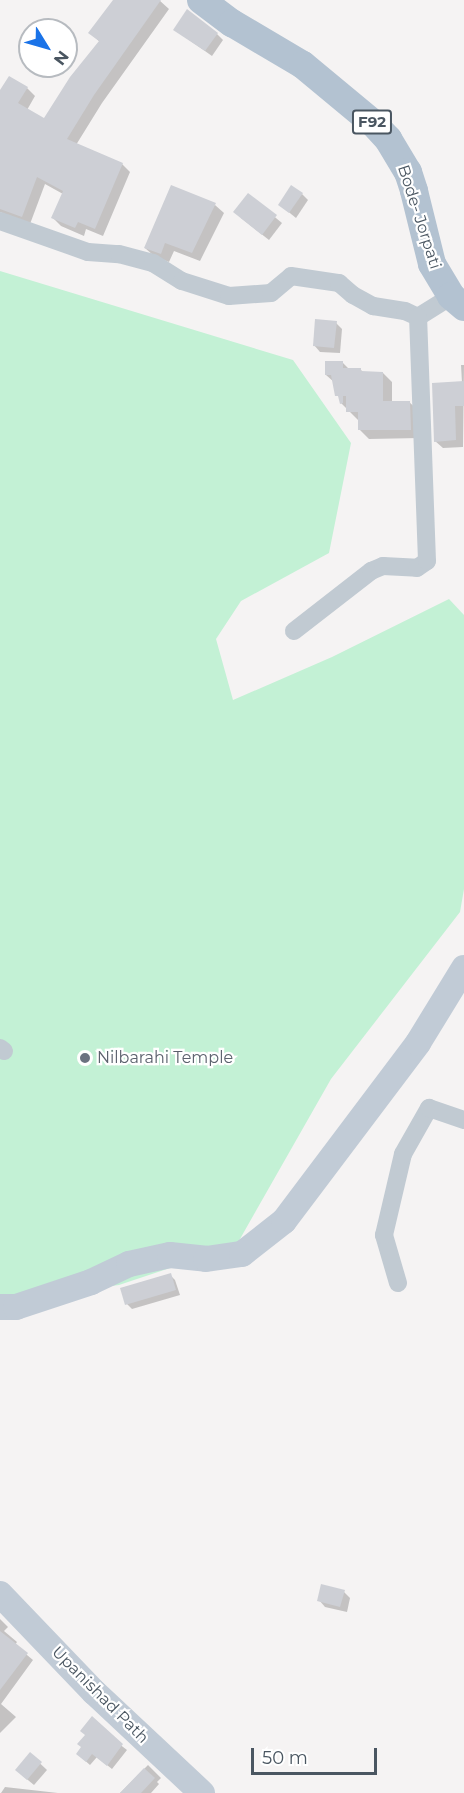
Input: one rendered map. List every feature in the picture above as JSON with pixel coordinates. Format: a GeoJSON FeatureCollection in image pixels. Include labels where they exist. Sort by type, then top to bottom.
{"type":"FeatureCollection","features":[{"type":"Feature","properties":{"kind":"main road","name":"Bode- Jorpati"},"geometry":{"type":"LineString","coordinates":[[201,0],[232,23],[303,65],[374,124],[388,139],[408,172],[432,264],[457,301]]}},
{"type":"Feature","properties":{"kind":"main road"},"geometry":{"type":"LineString","coordinates":[[0,1307],[16,1307],[91,1282],[129,1264],[170,1256],[206,1259],[242,1254],[284,1221],[418,1043],[464,968]]}},
{"type":"Feature","properties":{"kind":"main road","name":"Upanishad Path"},"geometry":{"type":"LineString","coordinates":[[0,1594],[94,1692],[202,1793]]}},
{"type":"Feature","properties":{"kind":"street"},"geometry":{"type":"LineString","coordinates":[[0,221],[88,252],[118,254],[153,263],[182,280],[229,296],[271,293],[291,276],[339,283],[353,296],[373,306],[405,311],[418,317],[457,301]]}},
{"type":"Feature","properties":{"kind":"street"},"geometry":{"type":"LineString","coordinates":[[294,631],[370,572],[383,566],[417,568],[426,561],[418,317]]}},
{"type":"Feature","properties":{"kind":"street"},"geometry":{"type":"LineString","coordinates":[[398,1283],[384,1235],[403,1154],[429,1108],[464,1120]]}},
{"type":"Feature","properties":{"kind":"green space"},"geometry":{"type":"Polygon","coordinates":[[[0,271],[293,360],[351,443],[329,553],[241,601],[216,639],[233,700],[332,657],[449,599],[464,615],[464,889],[460,912],[331,1079],[236,1246],[119,1285],[0,1301],[0,271]]]}},
{"type":"Feature","properties":{"kind":"building"},"geometry":{"type":"Polygon","coordinates":[[[113,0],[161,0],[94,95],[67,139],[123,163],[95,229],[78,222],[75,228],[51,218],[63,191],[37,177],[22,217],[0,209],[0,90],[9,76],[28,87],[18,103],[44,118],[69,78],[78,78],[78,67],[99,41],[88,33],[113,0]]]}},
{"type":"Feature","properties":{"kind":"building"},"geometry":{"type":"Polygon","coordinates":[[[187,9],[218,33],[205,51],[173,30],[187,9]]]}},
{"type":"Feature","properties":{"kind":"building"},"geometry":{"type":"Polygon","coordinates":[[[171,185],[216,203],[192,253],[165,243],[161,254],[144,248],[171,185]]]}},
{"type":"Feature","properties":{"kind":"building"},"geometry":{"type":"Polygon","coordinates":[[[291,185],[303,193],[289,213],[278,205],[291,185]]]}},
{"type":"Feature","properties":{"kind":"building"},"geometry":{"type":"Polygon","coordinates":[[[248,193],[277,215],[262,235],[233,212],[248,193]]]}},
{"type":"Feature","properties":{"kind":"building"},"geometry":{"type":"Polygon","coordinates":[[[315,319],[337,321],[334,348],[313,346],[315,319]]]}},
{"type":"Feature","properties":{"kind":"building"},"geometry":{"type":"Polygon","coordinates":[[[325,361],[343,361],[343,368],[383,372],[383,401],[410,401],[411,430],[358,430],[358,412],[346,412],[346,396],[343,396],[343,403],[340,404],[338,396],[335,396],[331,375],[325,375],[325,361]]]}},
{"type":"Feature","properties":{"kind":"building"},"geometry":{"type":"Polygon","coordinates":[[[464,381],[464,406],[455,406],[456,440],[434,442],[432,383],[464,381]]]}},
{"type":"Feature","properties":{"kind":"building"},"geometry":{"type":"Polygon","coordinates":[[[171,1273],[176,1290],[125,1305],[120,1288],[171,1273]]]}},
{"type":"Feature","properties":{"kind":"building"},"geometry":{"type":"Polygon","coordinates":[[[321,1584],[345,1590],[340,1607],[317,1601],[321,1584]]]}},
{"type":"Feature","properties":{"kind":"building"},"geometry":{"type":"Polygon","coordinates":[[[0,1631],[28,1653],[0,1690],[0,1631]]]}},
{"type":"Feature","properties":{"kind":"building"},"geometry":{"type":"Polygon","coordinates":[[[92,1716],[123,1744],[107,1766],[92,1754],[86,1762],[76,1754],[81,1747],[77,1744],[85,1735],[80,1731],[92,1716]]]}},
{"type":"Feature","properties":{"kind":"building"},"geometry":{"type":"Polygon","coordinates":[[[30,1752],[42,1762],[27,1780],[15,1770],[30,1752]]]}},
{"type":"Feature","properties":{"kind":"building"},"geometry":{"type":"Polygon","coordinates":[[[144,1768],[155,1778],[141,1793],[120,1793],[144,1768]]]}},
{"type":"Feature","properties":{"kind":"place","name":"Nilbarahi Temple"},"geometry":{"type":"Point","coordinates":[85,1058]}}]}
